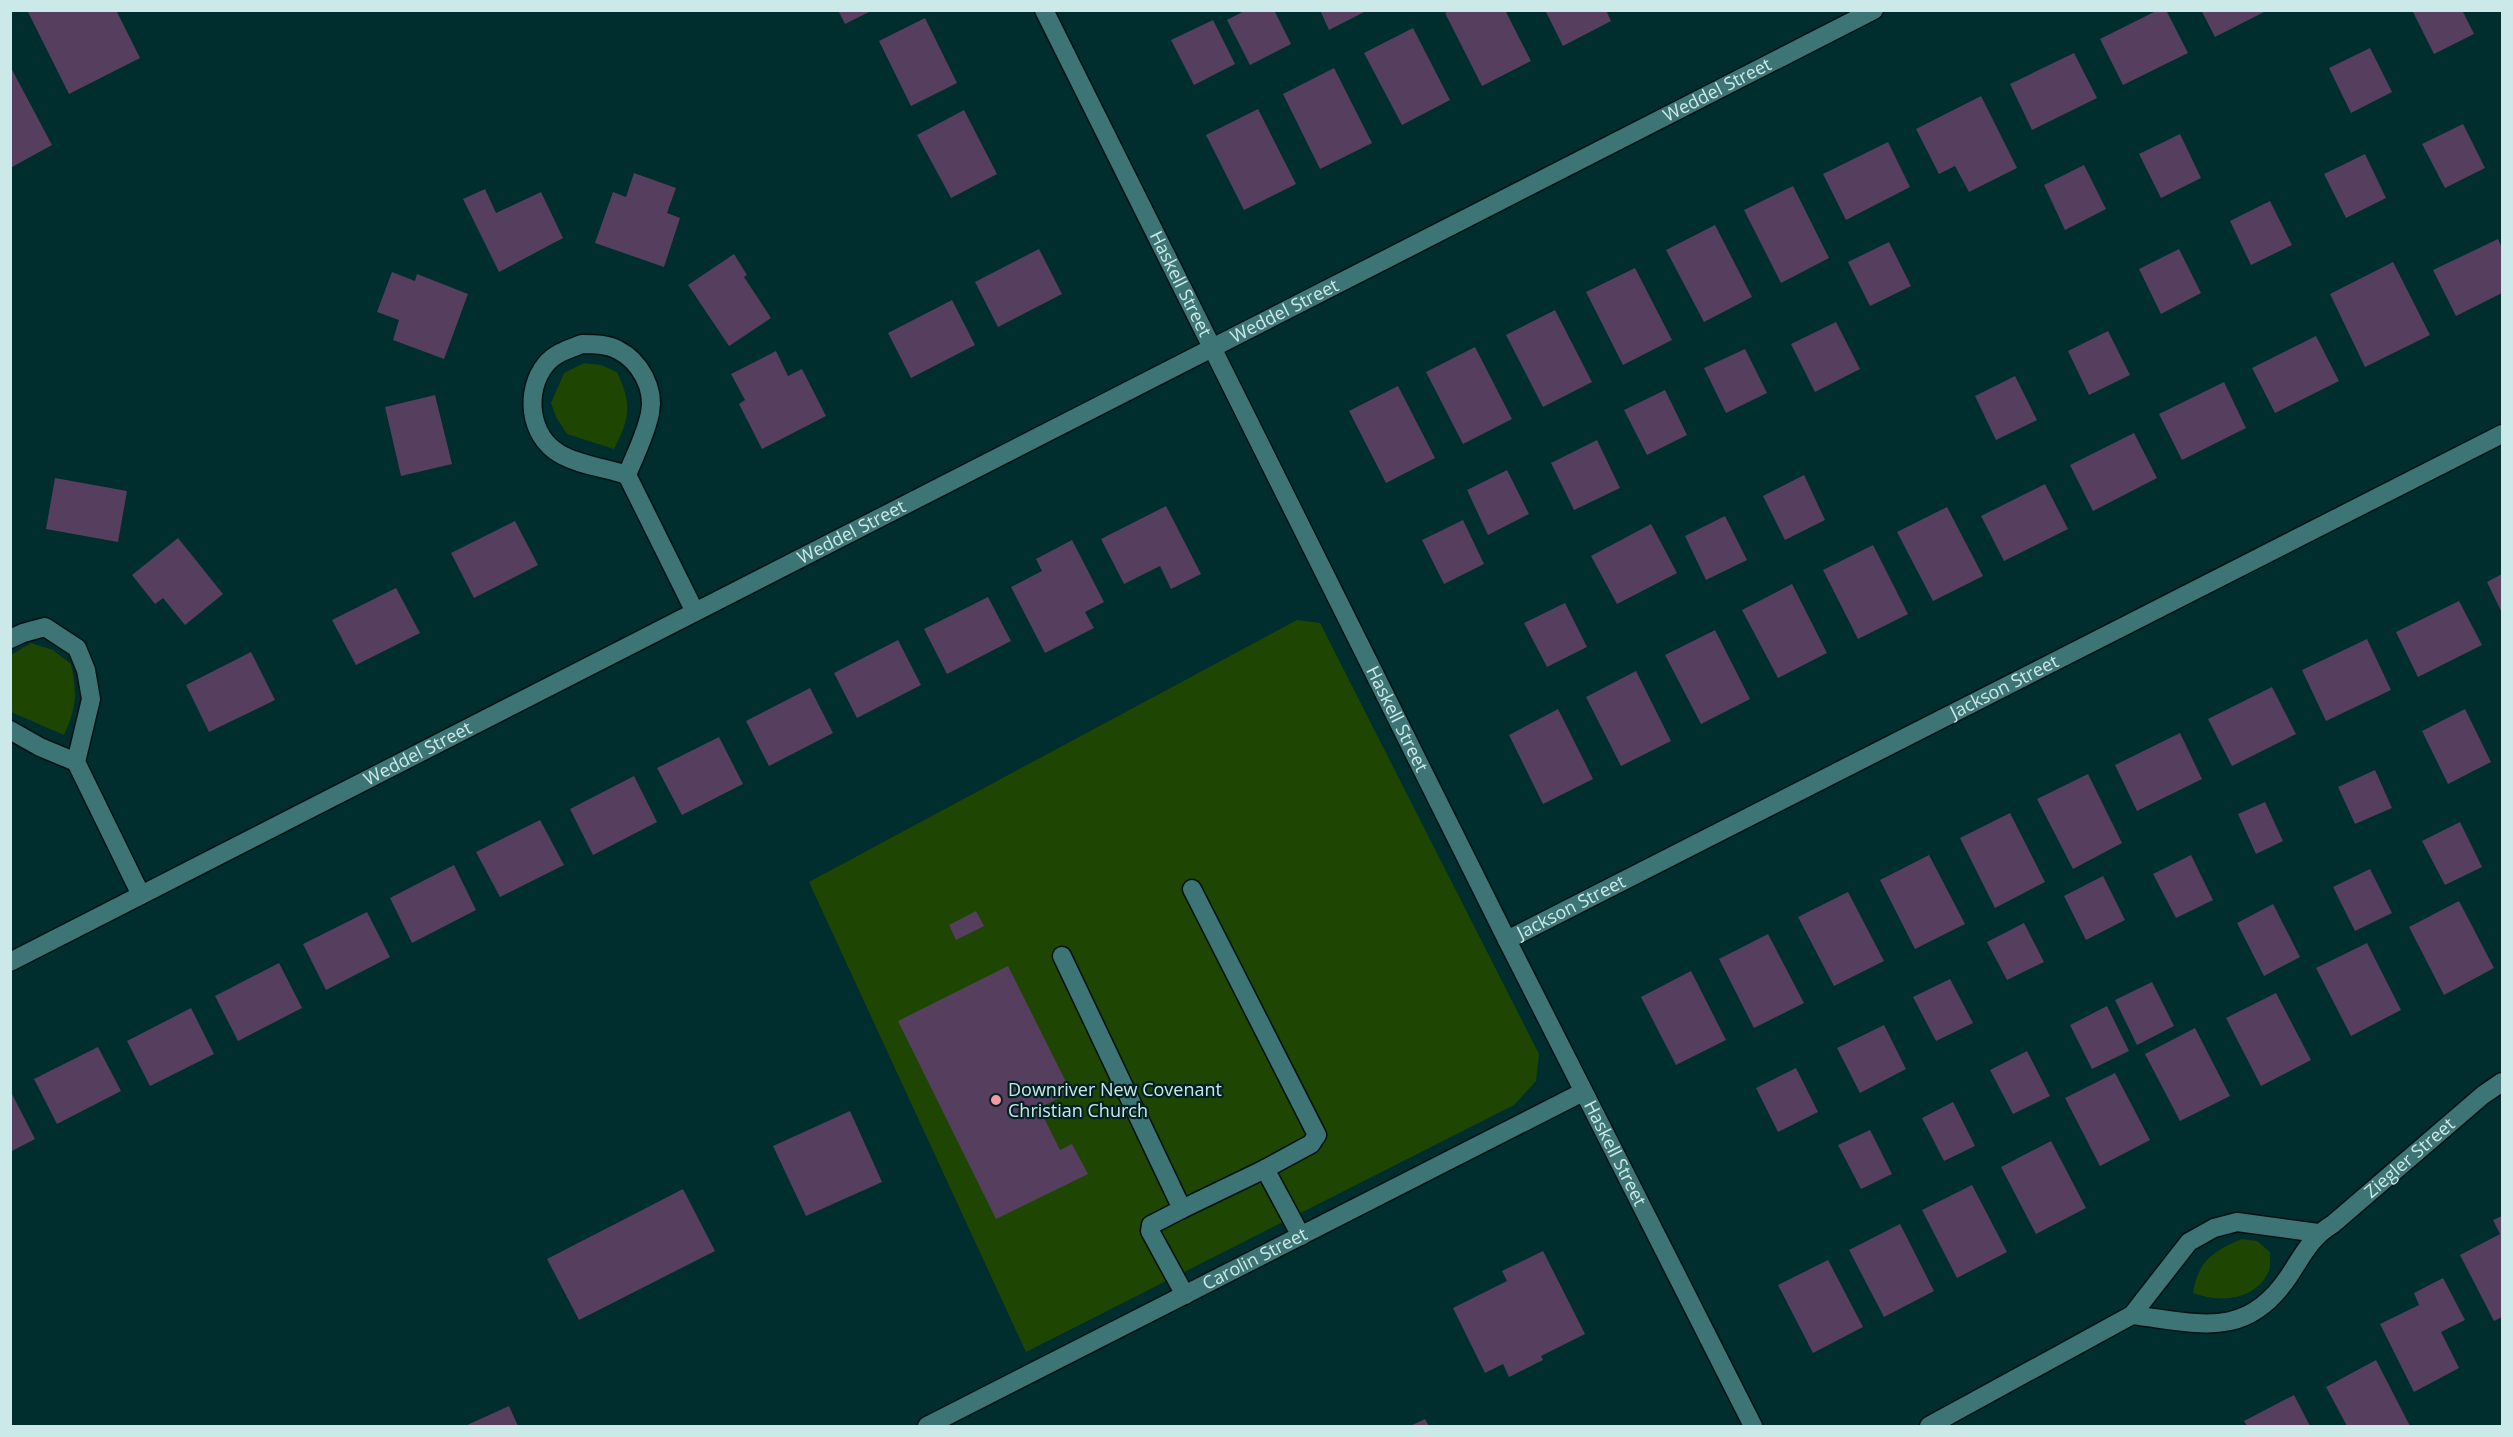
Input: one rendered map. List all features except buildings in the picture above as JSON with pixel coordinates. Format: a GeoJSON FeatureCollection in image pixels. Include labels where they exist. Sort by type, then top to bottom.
{"type":"FeatureCollection","features":[{"type":"Feature","properties":{"kind":"street","name":"Haskell Street"},"geometry":{"type":"LineString","coordinates":[[1044,10],[1583,1092],[1753,1426]]}},
{"type":"Feature","properties":{"kind":"street","name":"Weddel Street"},"geometry":{"type":"LineString","coordinates":[[10,962],[1875,10]]}},
{"type":"Feature","properties":{"kind":"street"},"geometry":{"type":"LineString","coordinates":[[627,475],[650,412],[650,394],[644,376],[633,361],[618,350],[601,344],[582,344],[563,351],[546,364],[536,381],[532,401],[534,422],[544,440],[560,454],[627,475],[695,612]]}},
{"type":"Feature","properties":{"kind":"street","name":"Jackson Street"},"geometry":{"type":"LineString","coordinates":[[1507,940],[2502,434]]}},
{"type":"Feature","properties":{"kind":"street"},"geometry":{"type":"LineString","coordinates":[[10,639],[45,627],[77,648],[87,670],[91,699],[76,762],[141,895]]}},
{"type":"Feature","properties":{"kind":"street"},"geometry":{"type":"LineString","coordinates":[[10,730],[40,747],[76,762]]}},
{"type":"Feature","properties":{"kind":"street"},"geometry":{"type":"LineString","coordinates":[[1185,1295],[1150,1232],[1151,1225],[1265,1169],[1311,1144],[1317,1135],[1192,889]]}},
{"type":"Feature","properties":{"kind":"street"},"geometry":{"type":"LineString","coordinates":[[1062,956],[1182,1209]]}},
{"type":"Feature","properties":{"kind":"street","name":"Ziegler Street"},"geometry":{"type":"LineString","coordinates":[[2132,1315],[2213,1325],[2249,1315],[2276,1296],[2318,1233],[2333,1224],[2483,1095],[2502,1082]]}},
{"type":"Feature","properties":{"kind":"street","name":"Carolin Street"},"geometry":{"type":"LineString","coordinates":[[927,1426],[1583,1092]]}},
{"type":"Feature","properties":{"kind":"street"},"geometry":{"type":"LineString","coordinates":[[1265,1169],[1301,1236]]}},
{"type":"Feature","properties":{"kind":"street"},"geometry":{"type":"LineString","coordinates":[[1929,1426],[2132,1315],[2189,1242],[2214,1228],[2237,1222],[2318,1233]]}},
{"type":"Feature","properties":{"kind":"green space"},"geometry":{"type":"Polygon","coordinates":[[[584,363],[601,365],[617,372],[622,383],[627,411],[614,449],[567,434],[556,417],[551,403],[564,373],[584,363]]]}},
{"type":"Feature","properties":{"kind":"green space"},"geometry":{"type":"Polygon","coordinates":[[[1297,620],[1320,623],[1539,1054],[1536,1081],[1514,1105],[1026,1352],[809,882],[1297,620]]]}},
{"type":"Feature","properties":{"kind":"green space"},"geometry":{"type":"Polygon","coordinates":[[[31,643],[53,650],[71,664],[75,700],[64,735],[11,712],[11,655],[31,643]]]}},
{"type":"Feature","properties":{"kind":"green space"},"geometry":{"type":"Polygon","coordinates":[[[2242,1239],[2257,1241],[2270,1252],[2270,1269],[2263,1281],[2246,1294],[2236,1297],[2214,1298],[2193,1293],[2195,1282],[2208,1258],[2242,1239]]]}},
{"type":"Feature","properties":{"kind":"place","name":"Downriver New Covenant Christian Church"},"geometry":{"type":"Point","coordinates":[996,1100]}}]}
